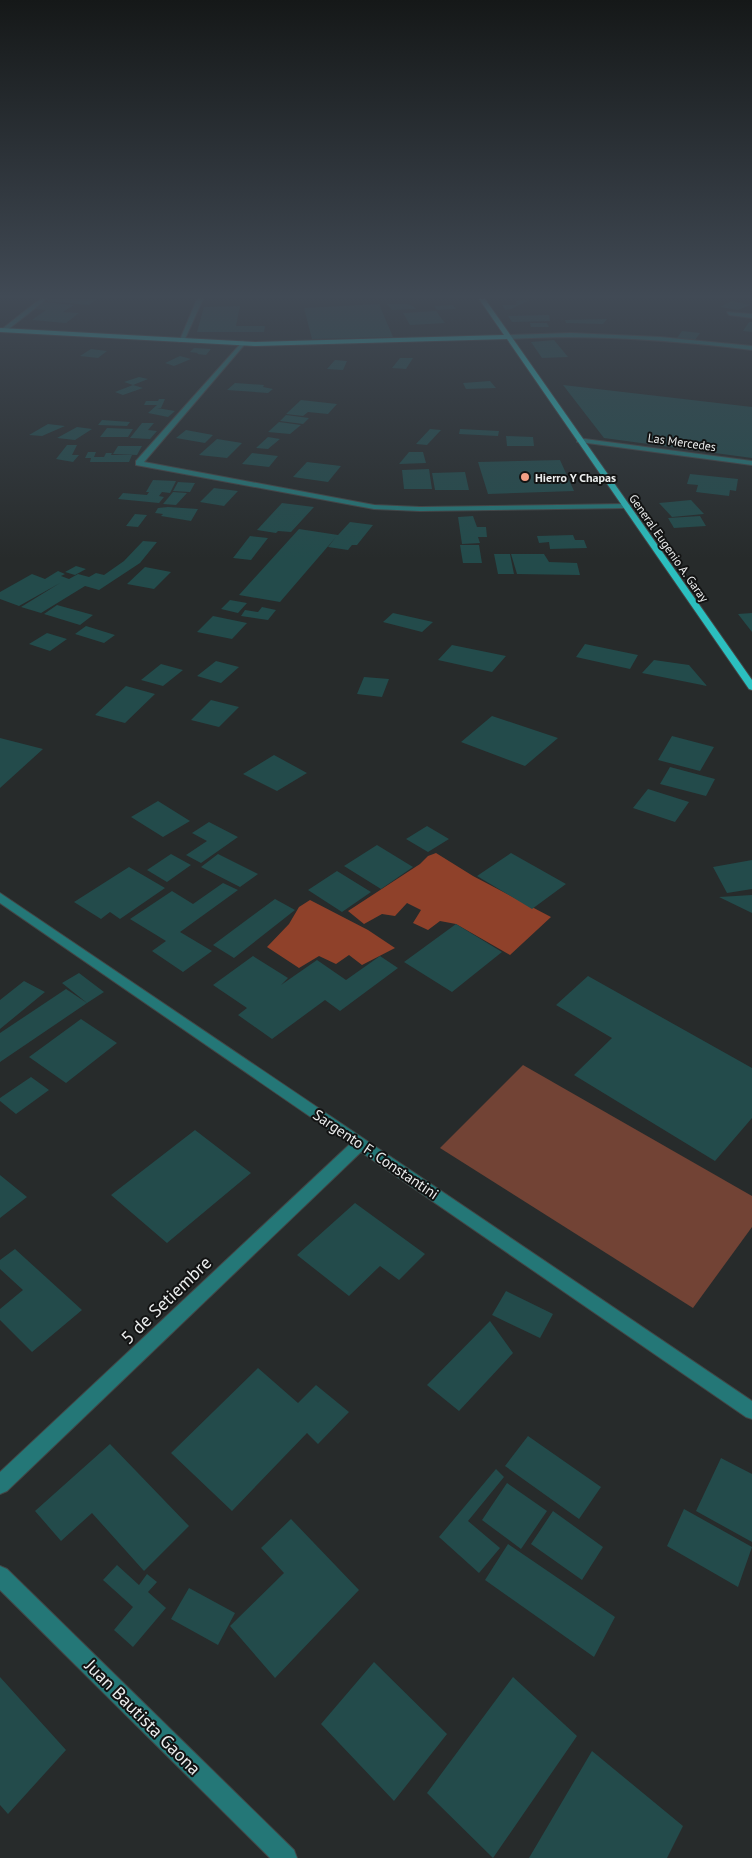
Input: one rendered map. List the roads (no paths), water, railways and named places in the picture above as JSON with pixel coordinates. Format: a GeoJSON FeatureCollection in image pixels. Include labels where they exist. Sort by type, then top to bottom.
{"type":"FeatureCollection","features":[{"type":"Feature","properties":{"kind":"main road","name":"General Eugenio A. Garay"},"geometry":{"type":"LineString","coordinates":[[542,386],[752,687]]}},
{"type":"Feature","properties":{"kind":"street"},"geometry":{"type":"LineString","coordinates":[[206,386],[139,463],[374,508],[626,506]]}},
{"type":"Feature","properties":{"kind":"street","name":"Las Mercedes"},"geometry":{"type":"LineString","coordinates":[[580,440],[752,463]]}},
{"type":"Feature","properties":{"kind":"street","name":"Sargento F. Constantini"},"geometry":{"type":"LineString","coordinates":[[0,898],[752,1411]]}},
{"type":"Feature","properties":{"kind":"street","name":"5 de Setiembre"},"geometry":{"type":"LineString","coordinates":[[0,1485],[360,1144]]}},
{"type":"Feature","properties":{"kind":"street","name":"Juan Bautista Gaona"},"geometry":{"type":"LineString","coordinates":[[0,1576],[286,1858]]}},
{"type":"Feature","properties":{"kind":"place","name":"Hierro Y Chapas"},"geometry":{"type":"Point","coordinates":[525,477]}}]}
